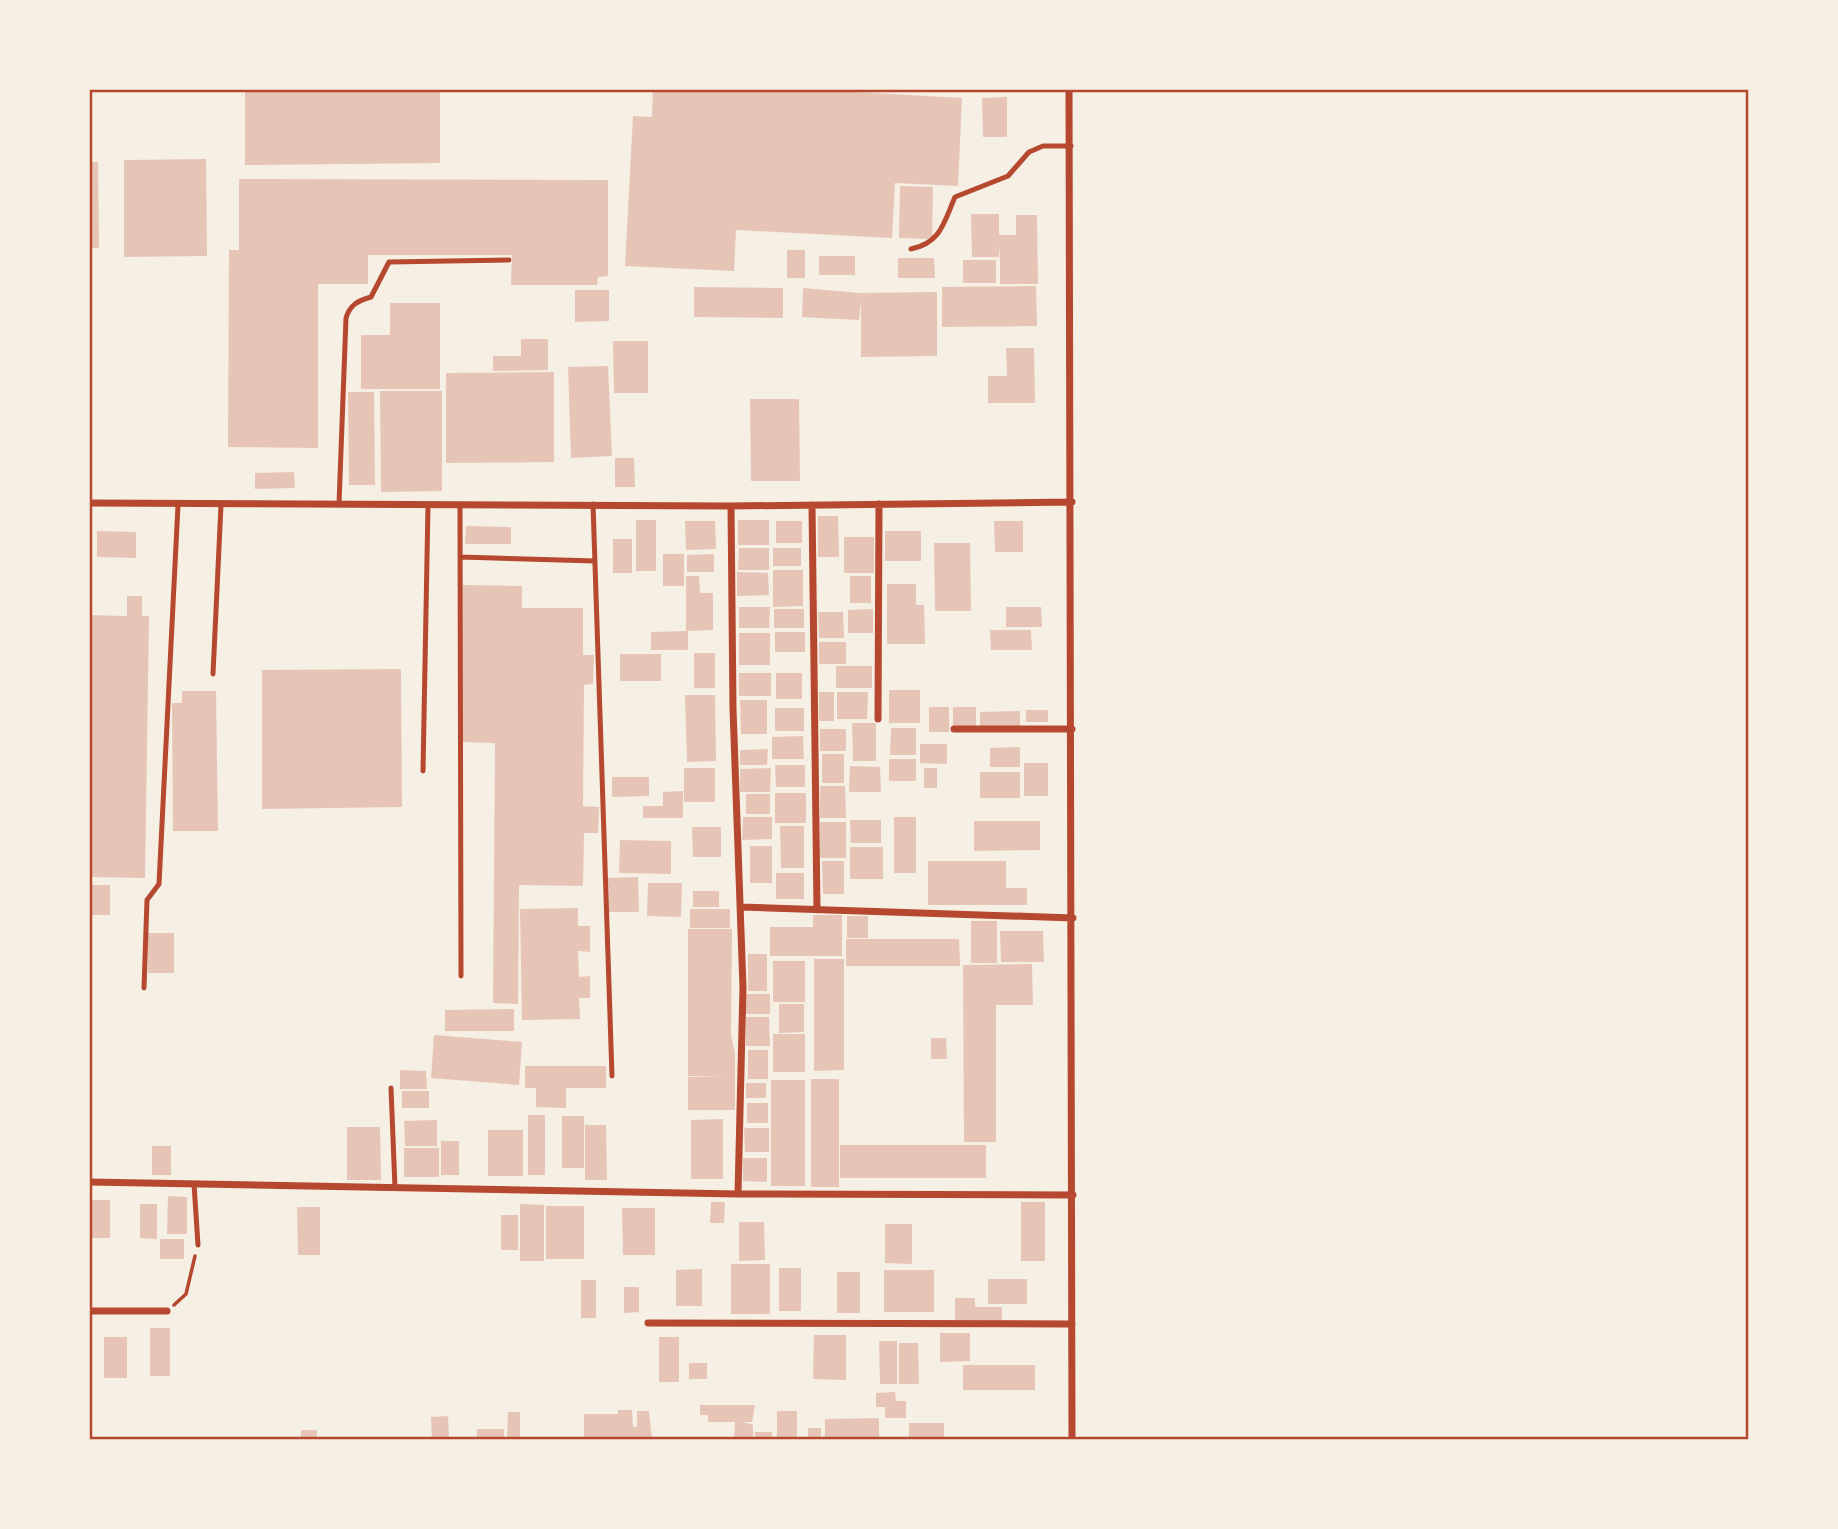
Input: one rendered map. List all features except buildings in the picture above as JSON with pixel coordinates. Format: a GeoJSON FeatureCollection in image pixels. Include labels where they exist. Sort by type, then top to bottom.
{"type":"FeatureCollection","features":[{"type":"Feature","properties":{"kind":"street"},"geometry":{"type":"LineString","coordinates":[[1069,89],[1073,919],[1072,1440]]}},
{"type":"Feature","properties":{"kind":"street"},"geometry":{"type":"LineString","coordinates":[[89,503],[731,506],[1072,502]]}},
{"type":"Feature","properties":{"kind":"street"},"geometry":{"type":"LineString","coordinates":[[878,719],[879,504]]}},
{"type":"Feature","properties":{"kind":"street"},"geometry":{"type":"LineString","coordinates":[[812,505],[817,910]]}},
{"type":"Feature","properties":{"kind":"street"},"geometry":{"type":"LineString","coordinates":[[731,506],[733,709],[743,987],[738,1194]]}},
{"type":"Feature","properties":{"kind":"street"},"geometry":{"type":"LineString","coordinates":[[954,729],[1072,729]]}},
{"type":"Feature","properties":{"kind":"street"},"geometry":{"type":"LineString","coordinates":[[741,907],[1073,919]]}},
{"type":"Feature","properties":{"kind":"street"},"geometry":{"type":"LineString","coordinates":[[89,1182],[738,1194],[1073,1195]]}},
{"type":"Feature","properties":{"kind":"street"},"geometry":{"type":"LineString","coordinates":[[89,1311],[167,1311]]}},
{"type":"Feature","properties":{"kind":"street"},"geometry":{"type":"LineString","coordinates":[[648,1323],[1072,1324]]}},
{"type":"Feature","properties":{"kind":"lane"},"geometry":{"type":"LineString","coordinates":[[911,249],[924,246],[940,235],[955,197],[1008,177],[1029,152],[1043,146],[1071,146]]}},
{"type":"Feature","properties":{"kind":"lane"},"geometry":{"type":"LineString","coordinates":[[339,504],[346,318],[349,309],[359,300],[370,297],[390,262],[509,260]]}},
{"type":"Feature","properties":{"kind":"lane"},"geometry":{"type":"LineString","coordinates":[[593,504],[612,1076]]}},
{"type":"Feature","properties":{"kind":"lane"},"geometry":{"type":"LineString","coordinates":[[144,988],[148,900],[159,884],[178,505]]}},
{"type":"Feature","properties":{"kind":"lane"},"geometry":{"type":"LineString","coordinates":[[213,674],[221,505]]}},
{"type":"Feature","properties":{"kind":"lane"},"geometry":{"type":"LineString","coordinates":[[423,771],[428,505]]}},
{"type":"Feature","properties":{"kind":"lane"},"geometry":{"type":"LineString","coordinates":[[460,505],[461,976]]}},
{"type":"Feature","properties":{"kind":"lane"},"geometry":{"type":"LineString","coordinates":[[460,557],[595,561]]}},
{"type":"Feature","properties":{"kind":"lane"},"geometry":{"type":"LineString","coordinates":[[391,1088],[395,1188]]}},
{"type":"Feature","properties":{"kind":"lane"},"geometry":{"type":"LineString","coordinates":[[194,1184],[198,1245]]}},
{"type":"Feature","properties":{"kind":"path"},"geometry":{"type":"LineString","coordinates":[[167,1311],[186,1294],[198,1245]]}}]}
